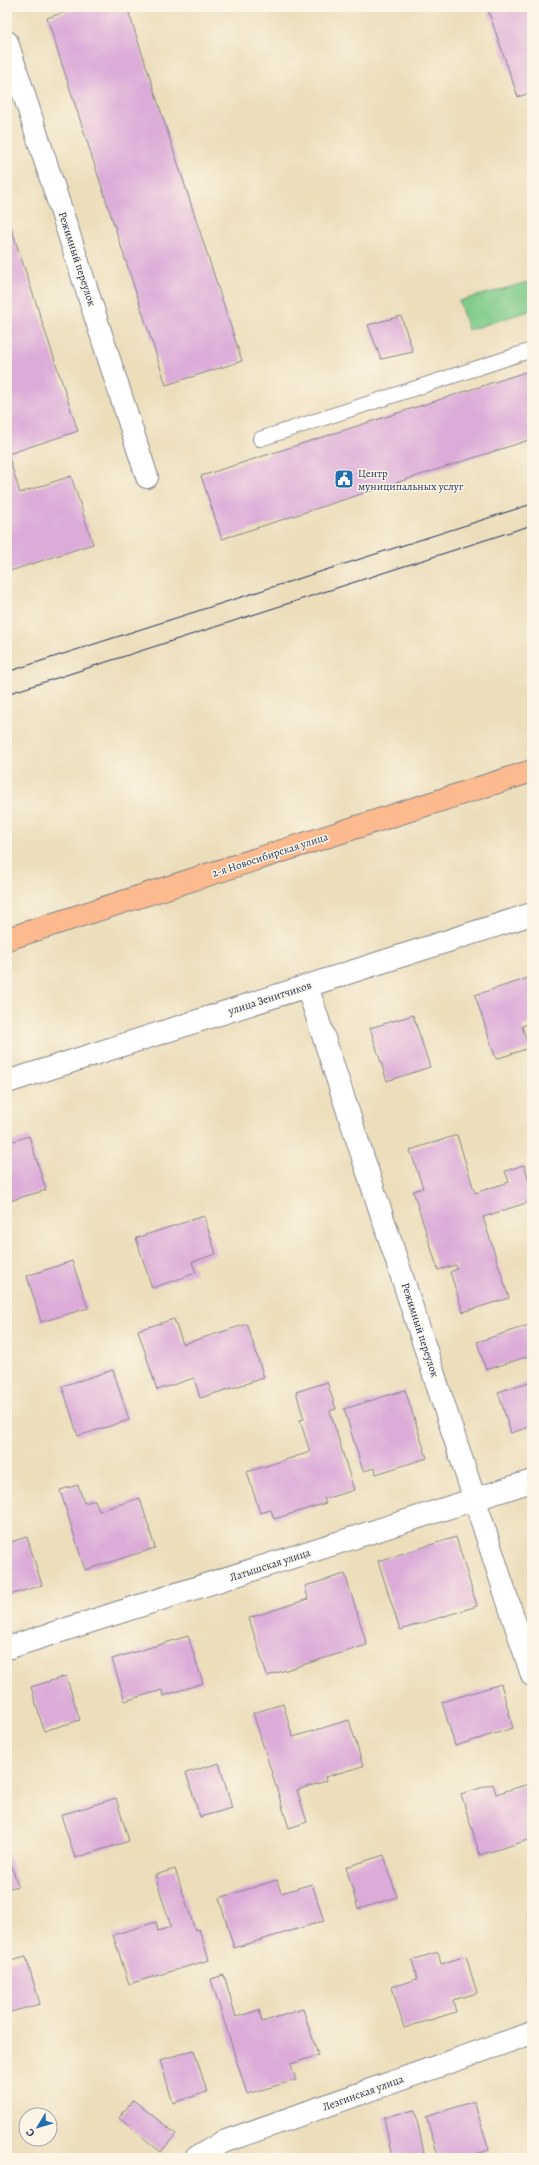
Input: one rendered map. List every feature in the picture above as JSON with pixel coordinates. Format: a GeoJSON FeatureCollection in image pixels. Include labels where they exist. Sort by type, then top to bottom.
{"type":"FeatureCollection","features":[{"type":"Feature","properties":{"kind":"main road","name":"2-я Новосибирская улица"},"geometry":{"type":"LineString","coordinates":[[7,939],[532,771]]}},
{"type":"Feature","properties":{"kind":"street","name":"Режимный переулок"},"geometry":{"type":"LineString","coordinates":[[7,42],[148,477]]}},
{"type":"Feature","properties":{"kind":"street","name":"улица Зенитчиков"},"geometry":{"type":"LineString","coordinates":[[7,1082],[532,914]]}},
{"type":"Feature","properties":{"kind":"street","name":"Режимный переулок"},"geometry":{"type":"LineString","coordinates":[[307,986],[532,1675]]}},
{"type":"Feature","properties":{"kind":"street","name":"Латышская улица"},"geometry":{"type":"LineString","coordinates":[[7,1648],[532,1481]]}},
{"type":"Feature","properties":{"kind":"street","name":"Лезгинская улица"},"geometry":{"type":"LineString","coordinates":[[196,2158],[224,2142],[532,2033]]}},
{"type":"Feature","properties":{"kind":"lane"},"geometry":{"type":"LineString","coordinates":[[260,439],[532,350]]}},
{"type":"Feature","properties":{"kind":"green space"},"geometry":{"type":"Polygon","coordinates":[[[532,281],[532,310],[468,330],[459,301],[532,281]]]}},
{"type":"Feature","properties":{"kind":"building"},"geometry":{"type":"Polygon","coordinates":[[[80,7],[127,7],[242,361],[166,385],[47,18],[80,7]]]}},
{"type":"Feature","properties":{"kind":"building"},"geometry":{"type":"Polygon","coordinates":[[[487,7],[532,7],[532,92],[518,97],[487,7]]]}},
{"type":"Feature","properties":{"kind":"building"},"geometry":{"type":"Polygon","coordinates":[[[7,215],[78,431],[8,454],[20,493],[71,476],[93,544],[7,572],[7,215]]]}},
{"type":"Feature","properties":{"kind":"building"},"geometry":{"type":"Polygon","coordinates":[[[401,316],[413,352],[381,359],[368,325],[401,316]]]}},
{"type":"Feature","properties":{"kind":"building"},"geometry":{"type":"Polygon","coordinates":[[[532,370],[532,439],[222,539],[201,476],[532,370]]]}},
{"type":"Feature","properties":{"kind":"building"},"geometry":{"type":"Polygon","coordinates":[[[532,977],[532,1030],[529,1024],[522,1026],[529,1048],[496,1059],[475,995],[532,977]]]}},
{"type":"Feature","properties":{"kind":"building"},"geometry":{"type":"Polygon","coordinates":[[[413,1015],[430,1067],[387,1081],[370,1028],[413,1015]]]}},
{"type":"Feature","properties":{"kind":"building"},"geometry":{"type":"Polygon","coordinates":[[[457,1135],[475,1193],[509,1182],[505,1171],[524,1165],[532,1190],[532,1201],[483,1217],[509,1298],[463,1312],[450,1272],[457,1269],[456,1265],[438,1270],[413,1191],[423,1188],[410,1150],[457,1135]]]}},
{"type":"Feature","properties":{"kind":"building"},"geometry":{"type":"Polygon","coordinates":[[[29,1136],[46,1190],[9,1201],[7,1194],[7,1143],[29,1136]]]}},
{"type":"Feature","properties":{"kind":"building"},"geometry":{"type":"Polygon","coordinates":[[[204,1216],[216,1254],[192,1262],[196,1273],[152,1288],[136,1238],[204,1216]]]}},
{"type":"Feature","properties":{"kind":"building"},"geometry":{"type":"Polygon","coordinates":[[[72,1261],[88,1308],[41,1322],[27,1276],[72,1261]]]}},
{"type":"Feature","properties":{"kind":"building"},"geometry":{"type":"Polygon","coordinates":[[[174,1319],[183,1344],[247,1324],[264,1378],[200,1398],[194,1378],[157,1390],[138,1330],[174,1319]]]}},
{"type":"Feature","properties":{"kind":"building"},"geometry":{"type":"Polygon","coordinates":[[[532,1324],[532,1355],[486,1370],[477,1342],[532,1324]]]}},
{"type":"Feature","properties":{"kind":"building"},"geometry":{"type":"Polygon","coordinates":[[[113,1370],[129,1420],[78,1436],[62,1386],[113,1370]]]}},
{"type":"Feature","properties":{"kind":"building"},"geometry":{"type":"Polygon","coordinates":[[[532,1381],[532,1426],[511,1433],[498,1392],[532,1381]]]}},
{"type":"Feature","properties":{"kind":"building"},"geometry":{"type":"Polygon","coordinates":[[[327,1382],[336,1409],[330,1411],[354,1490],[324,1499],[326,1503],[274,1519],[271,1510],[260,1513],[247,1472],[310,1452],[300,1420],[304,1419],[296,1392],[327,1382]]]}},
{"type":"Feature","properties":{"kind":"building"},"geometry":{"type":"Polygon","coordinates":[[[405,1390],[427,1458],[376,1474],[375,1468],[363,1471],[344,1409],[405,1390]]]}},
{"type":"Feature","properties":{"kind":"building"},"geometry":{"type":"Polygon","coordinates":[[[78,1485],[84,1503],[95,1500],[99,1511],[140,1498],[155,1548],[85,1570],[60,1490],[78,1485]]]}},
{"type":"Feature","properties":{"kind":"building"},"geometry":{"type":"Polygon","coordinates":[[[27,1537],[42,1585],[7,1596],[7,1543],[27,1537]]]}},
{"type":"Feature","properties":{"kind":"building"},"geometry":{"type":"Polygon","coordinates":[[[456,1537],[477,1606],[400,1630],[378,1561],[456,1537]]]}},
{"type":"Feature","properties":{"kind":"building"},"geometry":{"type":"Polygon","coordinates":[[[345,1574],[367,1645],[267,1676],[249,1618],[308,1599],[305,1586],[345,1574]]]}},
{"type":"Feature","properties":{"kind":"building"},"geometry":{"type":"Polygon","coordinates":[[[188,1636],[203,1683],[163,1696],[162,1690],[125,1701],[112,1659],[188,1636]]]}},
{"type":"Feature","properties":{"kind":"building"},"geometry":{"type":"Polygon","coordinates":[[[66,1676],[80,1720],[44,1731],[31,1687],[66,1676]]]}},
{"type":"Feature","properties":{"kind":"building"},"geometry":{"type":"Polygon","coordinates":[[[501,1684],[513,1728],[455,1746],[442,1702],[501,1684]]]}},
{"type":"Feature","properties":{"kind":"building"},"geometry":{"type":"Polygon","coordinates":[[[283,1704],[293,1737],[349,1720],[363,1766],[325,1777],[326,1781],[297,1790],[307,1822],[289,1828],[253,1713],[283,1704]]]}},
{"type":"Feature","properties":{"kind":"building"},"geometry":{"type":"Polygon","coordinates":[[[219,1763],[232,1808],[200,1817],[186,1773],[219,1763]]]}},
{"type":"Feature","properties":{"kind":"building"},"geometry":{"type":"Polygon","coordinates":[[[532,1783],[532,1839],[480,1855],[461,1794],[493,1784],[496,1794],[532,1783]]]}},
{"type":"Feature","properties":{"kind":"building"},"geometry":{"type":"Polygon","coordinates":[[[116,1798],[129,1841],[75,1858],[61,1815],[116,1798]]]}},
{"type":"Feature","properties":{"kind":"building"},"geometry":{"type":"Polygon","coordinates":[[[7,1851],[18,1886],[7,1889],[7,1851]]]}},
{"type":"Feature","properties":{"kind":"building"},"geometry":{"type":"Polygon","coordinates":[[[384,1855],[397,1897],[358,1909],[346,1867],[384,1855]]]}},
{"type":"Feature","properties":{"kind":"building"},"geometry":{"type":"Polygon","coordinates":[[[175,1869],[195,1930],[199,1929],[209,1960],[129,1984],[113,1935],[156,1922],[158,1931],[171,1927],[155,1875],[175,1869]]]}},
{"type":"Feature","properties":{"kind":"building"},"geometry":{"type":"Polygon","coordinates":[[[277,1880],[281,1893],[312,1884],[324,1921],[234,1948],[219,1898],[277,1880]]]}},
{"type":"Feature","properties":{"kind":"building"},"geometry":{"type":"Polygon","coordinates":[[[438,1952],[441,1964],[466,1956],[477,1993],[453,2000],[456,2012],[404,2028],[392,1987],[417,1979],[412,1960],[438,1952]]]}},
{"type":"Feature","properties":{"kind":"building"},"geometry":{"type":"Polygon","coordinates":[[[26,1957],[40,2004],[7,2013],[7,1962],[26,1957]]]}},
{"type":"Feature","properties":{"kind":"building"},"geometry":{"type":"Polygon","coordinates":[[[224,1975],[236,2017],[259,2010],[262,2022],[303,2009],[318,2055],[291,2064],[296,2080],[247,2094],[211,1979],[224,1975]]]}},
{"type":"Feature","properties":{"kind":"building"},"geometry":{"type":"Polygon","coordinates":[[[194,2050],[207,2092],[173,2103],[160,2060],[194,2050]]]}},
{"type":"Feature","properties":{"kind":"building"},"geometry":{"type":"Polygon","coordinates":[[[133,2100],[176,2134],[161,2152],[119,2118],[133,2100]]]}},
{"type":"Feature","properties":{"kind":"building"},"geometry":{"type":"Polygon","coordinates":[[[474,2101],[489,2150],[463,2158],[439,2158],[426,2117],[474,2101]]]}},
{"type":"Feature","properties":{"kind":"building"},"geometry":{"type":"Polygon","coordinates":[[[415,2110],[425,2158],[392,2158],[384,2117],[415,2110]]]}},
{"type":"Feature","properties":{"kind":"tram line"},"geometry":{"type":"LineString","coordinates":[[7,672],[532,504]]}},
{"type":"Feature","properties":{"kind":"tram line"},"geometry":{"type":"LineString","coordinates":[[7,694],[532,525]]}},
{"type":"Feature","properties":{"kind":"place","name":"Центр муниципальных услуг"},"geometry":{"type":"Point","coordinates":[344,479]}}]}
